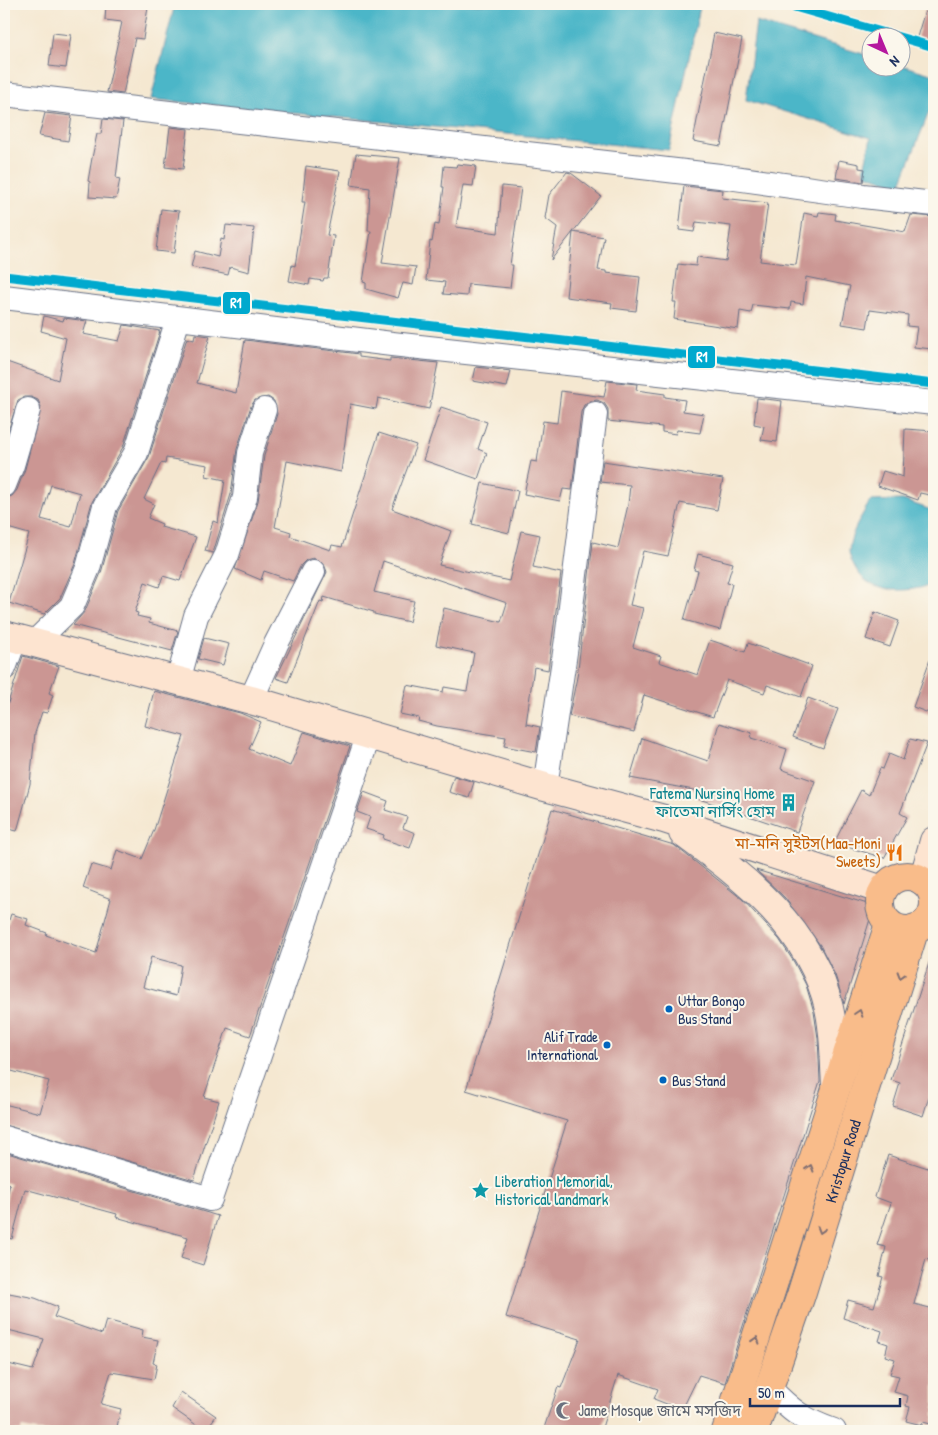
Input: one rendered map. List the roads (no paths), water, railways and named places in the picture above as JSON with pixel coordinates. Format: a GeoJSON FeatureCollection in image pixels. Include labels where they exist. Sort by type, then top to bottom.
{"type":"FeatureCollection","features":[{"type":"Feature","properties":{"kind":"main road"},"geometry":{"type":"LineString","coordinates":[[18,639],[251,700],[545,787],[664,819],[883,890]]}},
{"type":"Feature","properties":{"kind":"main road"},"geometry":{"type":"LineString","coordinates":[[664,819],[750,884],[768,901],[796,936],[816,971],[829,1008],[833,1029],[836,1084]]}},
{"type":"Feature","properties":{"kind":"main road","name":"Kristopur Road"},"geometry":{"type":"LineString","coordinates":[[759,1390],[804,1286],[928,908],[934,840]]}},
{"type":"Feature","properties":{"kind":"main road"},"geometry":{"type":"LineString","coordinates":[[914,877],[928,908],[901,930],[889,924],[880,908],[883,890],[897,878],[914,877]]}},
{"type":"Feature","properties":{"kind":"main road","name":"Kristopur Road"},"geometry":{"type":"LineString","coordinates":[[759,1390],[836,1084],[889,924]]}},
{"type":"Feature","properties":{"kind":"main road"},"geometry":{"type":"LineString","coordinates":[[726,1431],[759,1390]]}},
{"type":"Feature","properties":{"kind":"main road"},"geometry":{"type":"LineString","coordinates":[[754,1431],[759,1390]]}},
{"type":"Feature","properties":{"kind":"street"},"geometry":{"type":"LineString","coordinates":[[4,94],[720,176],[934,204]]}},
{"type":"Feature","properties":{"kind":"street"},"geometry":{"type":"LineString","coordinates":[[4,297],[392,344],[934,403]]}},
{"type":"Feature","properties":{"kind":"street"},"geometry":{"type":"LineString","coordinates":[[4,668],[18,639],[72,606],[88,568],[104,506],[136,453],[178,318]]}},
{"type":"Feature","properties":{"kind":"street"},"geometry":{"type":"LineString","coordinates":[[4,485],[28,410]]}},
{"type":"Feature","properties":{"kind":"street"},"geometry":{"type":"LineString","coordinates":[[178,681],[196,616],[227,555],[245,497],[250,453],[264,410]]}},
{"type":"Feature","properties":{"kind":"street"},"geometry":{"type":"LineString","coordinates":[[545,787],[567,640],[595,414]]}},
{"type":"Feature","properties":{"kind":"street"},"geometry":{"type":"LineString","coordinates":[[251,700],[276,644],[313,572]]}},
{"type":"Feature","properties":{"kind":"street"},"geometry":{"type":"LineString","coordinates":[[4,1138],[210,1198],[369,734]]}},
{"type":"Feature","properties":{"kind":"street"},"geometry":{"type":"LineString","coordinates":[[759,1390],[812,1424],[834,1431]]}},
{"type":"Feature","properties":{"kind":"water"},"geometry":{"type":"Polygon","coordinates":[[[175,4],[686,4],[700,7],[669,150],[151,99],[175,4]]]}},
{"type":"Feature","properties":{"kind":"water"},"geometry":{"type":"Polygon","coordinates":[[[756,22],[860,53],[860,78],[910,78],[910,68],[934,75],[934,110],[929,112],[900,186],[863,173],[871,138],[746,100],[756,22]]]}},
{"type":"Feature","properties":{"kind":"water"},"geometry":{"type":"Polygon","coordinates":[[[903,500],[934,511],[934,575],[929,586],[909,590],[888,590],[870,583],[862,577],[851,560],[849,553],[850,544],[857,525],[870,501],[903,500]]]}},
{"type":"Feature","properties":{"kind":"place","name":"Fatema Nursing Home ফাতেমা নার্সিং হোম"},"geometry":{"type":"Point","coordinates":[789,802]}},
{"type":"Feature","properties":{"kind":"place","name":"মা-মনি সুইটস(Maa-Moni Sweets)"},"geometry":{"type":"Point","coordinates":[895,852]}},
{"type":"Feature","properties":{"kind":"place","name":"Uttar Bongo Bus Stand"},"geometry":{"type":"Point","coordinates":[669,1009]}},
{"type":"Feature","properties":{"kind":"place","name":"Alif Trade International"},"geometry":{"type":"Point","coordinates":[607,1045]}},
{"type":"Feature","properties":{"kind":"place","name":"Bus Stand"},"geometry":{"type":"Point","coordinates":[663,1080]}},
{"type":"Feature","properties":{"kind":"place","name":"Liberation Memorial, Historical landmark"},"geometry":{"type":"Point","coordinates":[481,1190]}},
{"type":"Feature","properties":{"kind":"place","name":"Jame Mosque জামে মসজিদ"},"geometry":{"type":"Point","coordinates":[564,1410]}}]}
